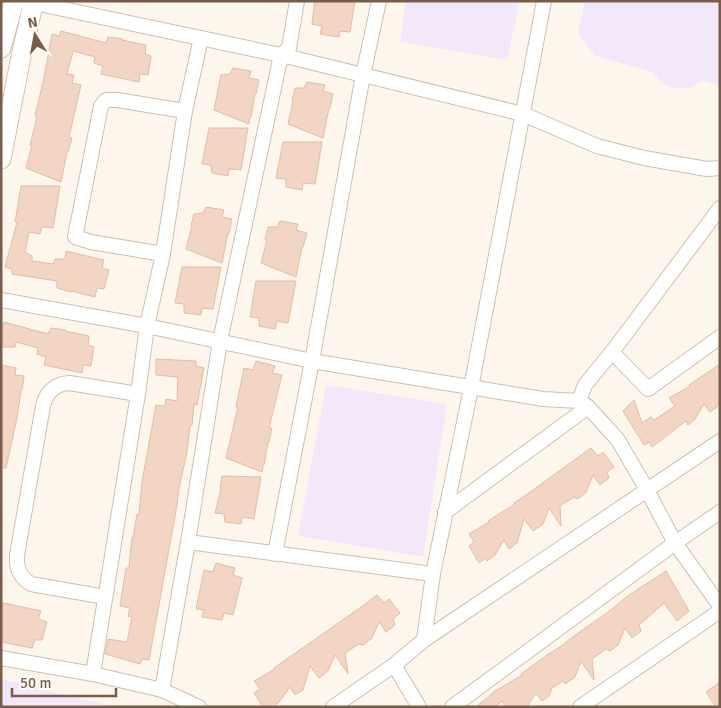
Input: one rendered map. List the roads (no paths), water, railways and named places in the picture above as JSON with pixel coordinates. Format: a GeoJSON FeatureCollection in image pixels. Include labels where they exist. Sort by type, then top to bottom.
{"type":"FeatureCollection","features":[{"type":"Feature","properties":{"kind":"main road"},"geometry":{"type":"LineString","coordinates":[[1,47],[14,1]]}},
{"type":"Feature","properties":{"kind":"main road"},"geometry":{"type":"LineString","coordinates":[[1,159],[31,2]]}},
{"type":"Feature","properties":{"kind":"street"},"geometry":{"type":"LineString","coordinates":[[162,690],[220,341],[281,55],[289,48],[297,1]]}},
{"type":"Feature","properties":{"kind":"street"},"geometry":{"type":"LineString","coordinates":[[275,554],[312,361],[362,76],[379,1]]}},
{"type":"Feature","properties":{"kind":"street"},"geometry":{"type":"LineString","coordinates":[[424,640],[433,574],[471,388],[544,1]]}},
{"type":"Feature","properties":{"kind":"street"},"geometry":{"type":"LineString","coordinates":[[31,2],[281,55],[523,114],[597,146],[644,158],[707,169],[720,168]]}},
{"type":"Feature","properties":{"kind":"street"},"geometry":{"type":"LineString","coordinates":[[93,674],[138,394],[147,326],[163,254],[186,111],[201,38]]}},
{"type":"Feature","properties":{"kind":"street"},"geometry":{"type":"LineString","coordinates":[[163,254],[91,242],[75,237],[101,106],[106,100],[186,111]]}},
{"type":"Feature","properties":{"kind":"street"},"geometry":{"type":"LineString","coordinates":[[445,512],[584,404],[585,385],[720,208]]}},
{"type":"Feature","properties":{"kind":"street"},"geometry":{"type":"LineString","coordinates":[[1,300],[147,326],[312,361],[471,388],[584,404],[618,440],[675,543],[720,606]]}},
{"type":"Feature","properties":{"kind":"street"},"geometry":{"type":"LineString","coordinates":[[612,352],[648,389],[720,336]]}},
{"type":"Feature","properties":{"kind":"street"},"geometry":{"type":"LineString","coordinates":[[105,597],[31,584],[21,575],[18,569],[17,555],[43,406],[47,395],[62,383],[138,394]]}},
{"type":"Feature","properties":{"kind":"street"},"geometry":{"type":"LineString","coordinates":[[334,707],[394,665],[424,640],[720,441]]}},
{"type":"Feature","properties":{"kind":"street"},"geometry":{"type":"LineString","coordinates":[[452,707],[720,512]]}},
{"type":"Feature","properties":{"kind":"street"},"geometry":{"type":"LineString","coordinates":[[188,542],[433,574]]}},
{"type":"Feature","properties":{"kind":"street"},"geometry":{"type":"LineString","coordinates":[[580,707],[720,611]]}},
{"type":"Feature","properties":{"kind":"street"},"geometry":{"type":"LineString","coordinates":[[1,658],[93,674],[162,690],[200,707]]}},
{"type":"Feature","properties":{"kind":"street"},"geometry":{"type":"LineString","coordinates":[[394,665],[420,707]]}}]}
